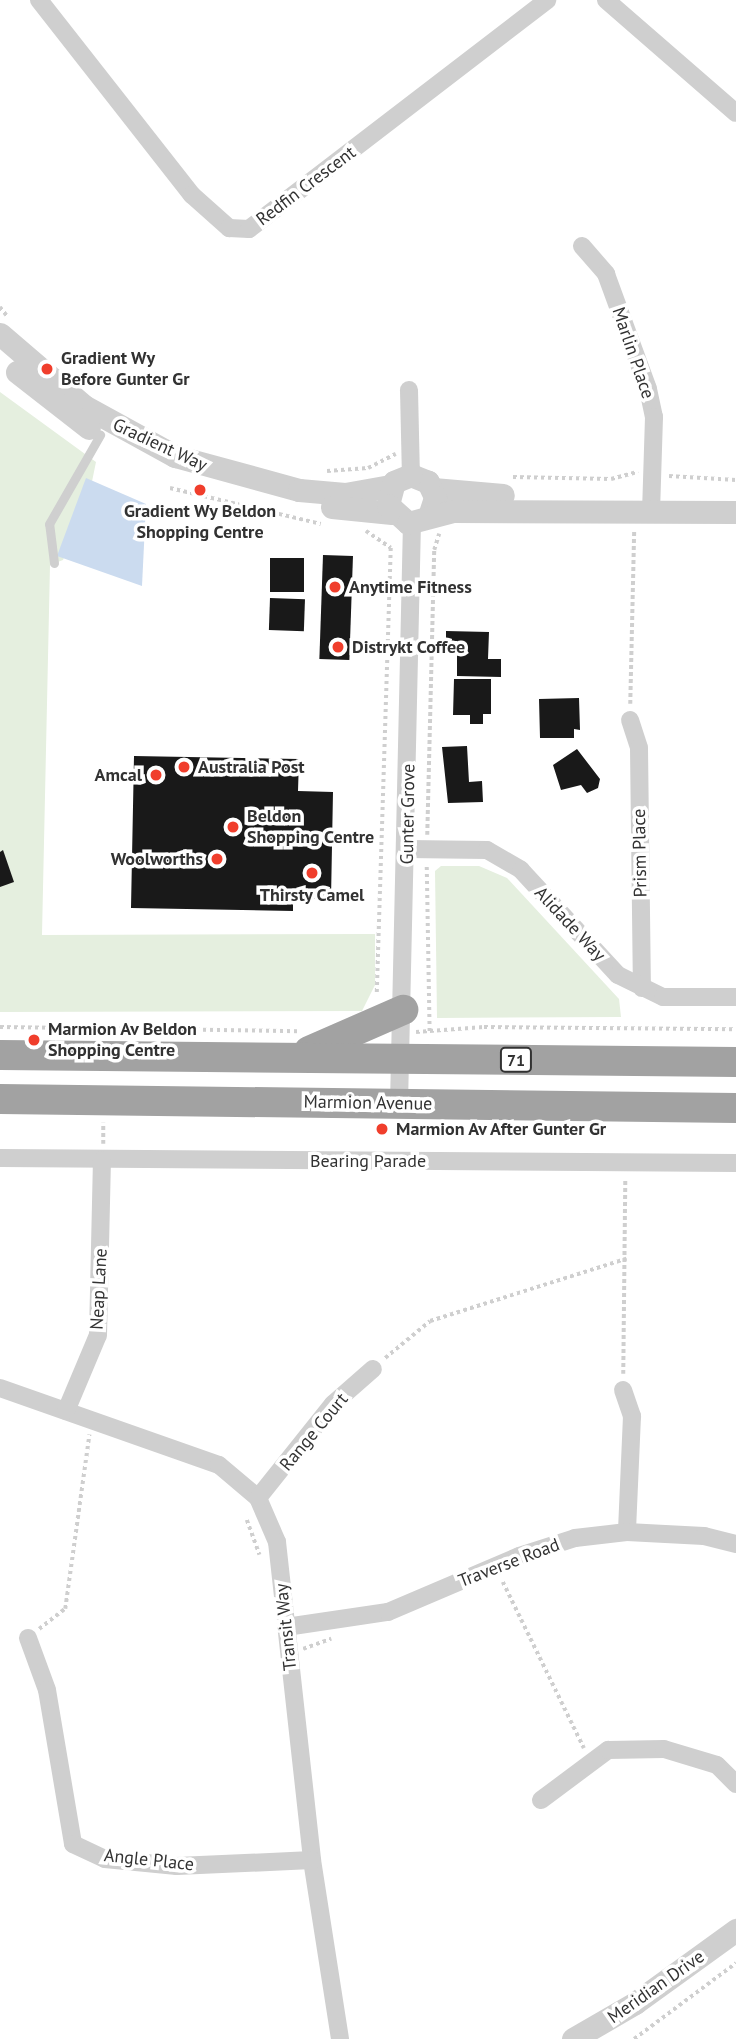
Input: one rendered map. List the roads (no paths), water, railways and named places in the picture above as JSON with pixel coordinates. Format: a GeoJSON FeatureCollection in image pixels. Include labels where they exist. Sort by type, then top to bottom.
{"type":"FeatureCollection","features":[{"type":"Feature","properties":{"kind":"highway"},"geometry":{"type":"LineString","coordinates":[[296,1056],[403,1010]]}},
{"type":"Feature","properties":{"kind":"highway","name":"71"},"geometry":{"type":"LineString","coordinates":[[0,1055],[736,1062]]}},
{"type":"Feature","properties":{"kind":"highway","name":"Marmion Avenue"},"geometry":{"type":"LineString","coordinates":[[0,1099],[736,1108]]}},
{"type":"Feature","properties":{"kind":"street","name":"Redfin Crescent"},"geometry":{"type":"LineString","coordinates":[[39,0],[192,195],[216,221],[249,229],[547,0]]}},
{"type":"Feature","properties":{"kind":"street"},"geometry":{"type":"LineString","coordinates":[[606,0],[736,113]]}},
{"type":"Feature","properties":{"kind":"street","name":"Marlin Place"},"geometry":{"type":"LineString","coordinates":[[582,246],[606,274],[648,389],[654,417],[653,472],[646,512]]}},
{"type":"Feature","properties":{"kind":"street","name":"Gradient Way"},"geometry":{"type":"LineString","coordinates":[[6,328],[84,406],[186,460],[299,490],[345,494],[391,486],[411,465]]}},
{"type":"Feature","properties":{"kind":"street","name":"Gradient Way"},"geometry":{"type":"LineString","coordinates":[[0,356],[45,397],[100,435],[174,471],[246,494],[411,517],[495,510],[736,512]]}},
{"type":"Feature","properties":{"kind":"street"},"geometry":{"type":"LineString","coordinates":[[391,486],[411,517],[433,489],[411,465],[410,390]]}},
{"type":"Feature","properties":{"kind":"street","name":"Gradient Way"},"geometry":{"type":"LineString","coordinates":[[433,489],[646,512],[736,498]]}},
{"type":"Feature","properties":{"kind":"street","name":"Gunter Grove"},"geometry":{"type":"LineString","coordinates":[[399,1104],[407,849],[411,517]]}},
{"type":"Feature","properties":{"kind":"street","name":"Prism Place"},"geometry":{"type":"LineString","coordinates":[[630,720],[639,748],[642,988]]}},
{"type":"Feature","properties":{"kind":"street","name":"Alidade Way"},"geometry":{"type":"LineString","coordinates":[[407,849],[487,850],[504,858],[618,975],[663,997],[736,996]]}},
{"type":"Feature","properties":{"kind":"street","name":"Bearing Parade"},"geometry":{"type":"LineString","coordinates":[[0,1158],[736,1163]]}},
{"type":"Feature","properties":{"kind":"street","name":"Neap Lane"},"geometry":{"type":"LineString","coordinates":[[66,1412],[98,1335],[102,1160]]}},
{"type":"Feature","properties":{"kind":"street","name":"Range Court"},"geometry":{"type":"LineString","coordinates":[[258,1499],[333,1404],[373,1369]]}},
{"type":"Feature","properties":{"kind":"street","name":"Transit Way"},"geometry":{"type":"LineString","coordinates":[[0,1388],[219,1465],[258,1499],[276,1542],[312,1860],[340,2039]]}},
{"type":"Feature","properties":{"kind":"street"},"geometry":{"type":"LineString","coordinates":[[623,1390],[632,1416],[628,1532]]}},
{"type":"Feature","properties":{"kind":"street","name":"Traverse Road"},"geometry":{"type":"LineString","coordinates":[[286,1627],[388,1612],[497,1576],[575,1538],[628,1532],[704,1536],[736,1544]]}},
{"type":"Feature","properties":{"kind":"street","name":"Angle Place"},"geometry":{"type":"LineString","coordinates":[[28,1638],[47,1690],[73,1844],[105,1859],[177,1866],[312,1860]]}},
{"type":"Feature","properties":{"kind":"street"},"geometry":{"type":"LineString","coordinates":[[541,1800],[608,1751],[664,1749],[717,1765],[736,1784]]}},
{"type":"Feature","properties":{"kind":"street","name":"Meridian Drive"},"geometry":{"type":"LineString","coordinates":[[573,2039],[635,2003],[736,1930]]}},
{"type":"Feature","properties":{"kind":"street","name":"Meridian Drive"},"geometry":{"type":"LineString","coordinates":[[605,2039],[736,1948]]}},
{"type":"Feature","properties":{"kind":"lane"},"geometry":{"type":"LineString","coordinates":[[54,563],[49,524],[100,435]]}},
{"type":"Feature","properties":{"kind":"water"},"geometry":{"type":"Polygon","coordinates":[[[86,478],[146,504],[142,586],[57,556],[86,478]]]}},
{"type":"Feature","properties":{"kind":"place","name":"Gradient Wy Before Gunter Gr"},"geometry":{"type":"Point","coordinates":[47,369]}},
{"type":"Feature","properties":{"kind":"place","name":"Gradient Wy Beldon Shopping Centre"},"geometry":{"type":"Point","coordinates":[200,490]}},
{"type":"Feature","properties":{"kind":"place","name":"Anytime Fitness"},"geometry":{"type":"Point","coordinates":[335,587]}},
{"type":"Feature","properties":{"kind":"place","name":"Distrykt Coffee"},"geometry":{"type":"Point","coordinates":[338,647]}},
{"type":"Feature","properties":{"kind":"place","name":"Australia Post"},"geometry":{"type":"Point","coordinates":[184,767]}},
{"type":"Feature","properties":{"kind":"place","name":"Amcal"},"geometry":{"type":"Point","coordinates":[156,775]}},
{"type":"Feature","properties":{"kind":"place","name":"Beldon Shopping Centre"},"geometry":{"type":"Point","coordinates":[233,827]}},
{"type":"Feature","properties":{"kind":"place","name":"Woolworths"},"geometry":{"type":"Point","coordinates":[217,859]}},
{"type":"Feature","properties":{"kind":"place","name":"Thirsty Camel"},"geometry":{"type":"Point","coordinates":[312,873]}},
{"type":"Feature","properties":{"kind":"place","name":"Marmion Av Beldon Shopping Centre"},"geometry":{"type":"Point","coordinates":[34,1040]}},
{"type":"Feature","properties":{"kind":"place","name":"Marmion Av After Gunter Gr"},"geometry":{"type":"Point","coordinates":[382,1129]}}]}
